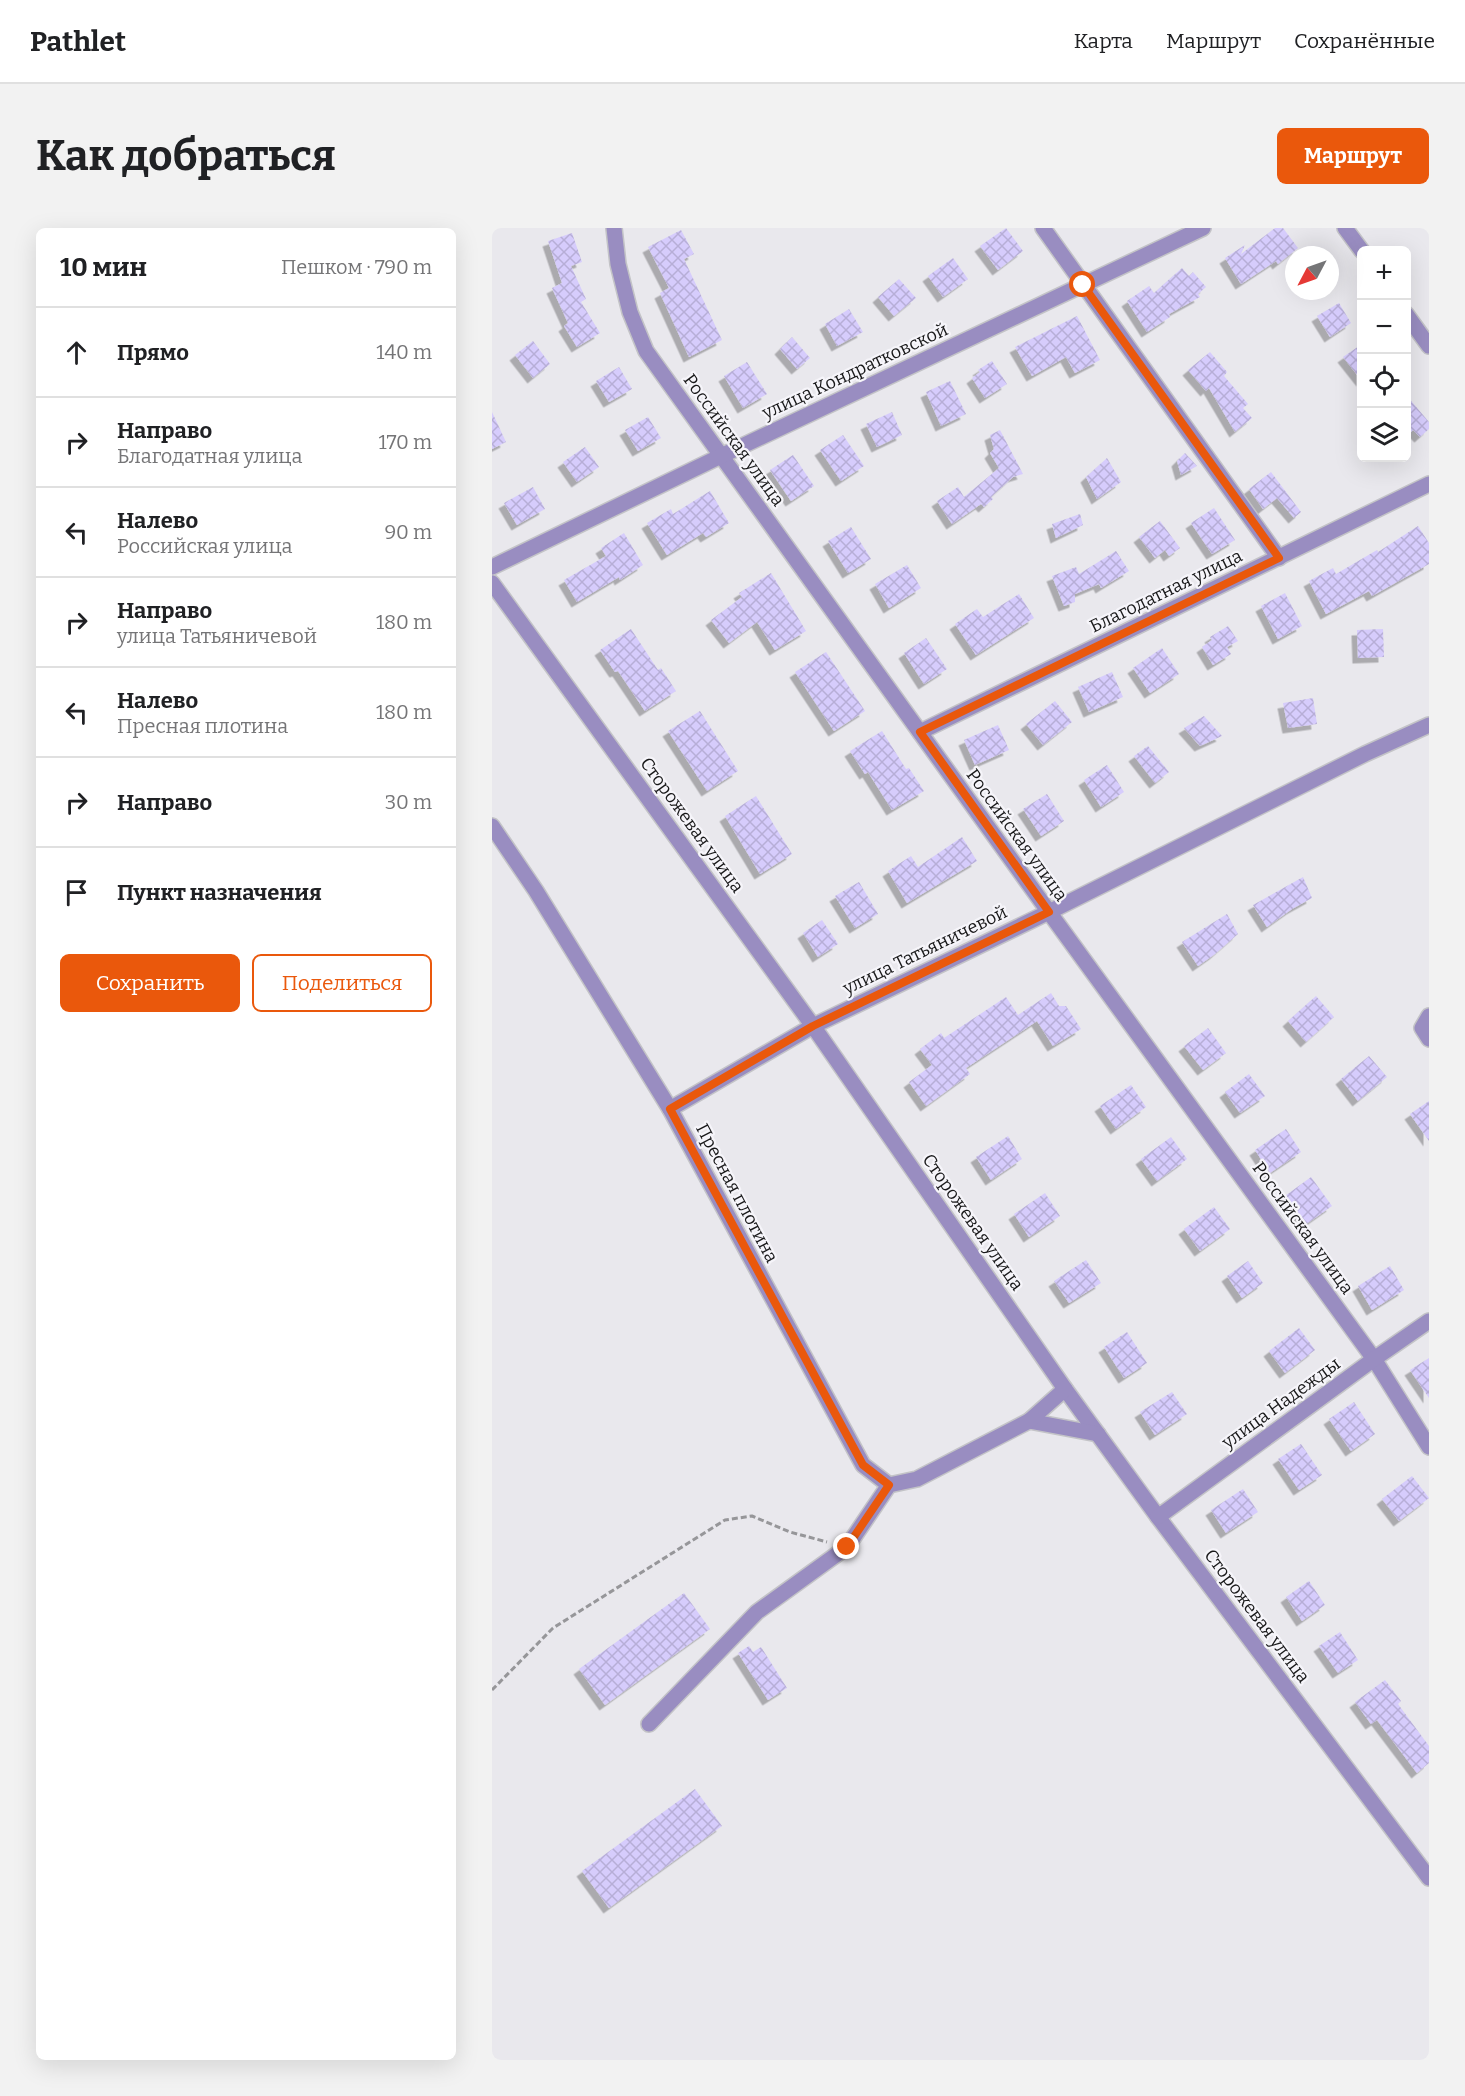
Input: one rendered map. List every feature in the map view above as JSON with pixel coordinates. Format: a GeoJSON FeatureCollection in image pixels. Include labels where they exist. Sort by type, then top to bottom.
{"type":"FeatureCollection","features":[{"type":"Feature","properties":{"kind":"street","name":"Российская улица"},"geometry":{"type":"LineString","coordinates":[[614,228],[618,264],[630,312],[646,351],[1374,1359],[1429,1447]]}},
{"type":"Feature","properties":{"kind":"street"},"geometry":{"type":"LineString","coordinates":[[1043,228],[1279,558]]}},
{"type":"Feature","properties":{"kind":"street","name":"улица Кондратковской"},"geometry":{"type":"LineString","coordinates":[[492,567],[1203,228]]}},
{"type":"Feature","properties":{"kind":"street"},"geometry":{"type":"LineString","coordinates":[[1345,228],[1358,246]]}},
{"type":"Feature","properties":{"kind":"street"},"geometry":{"type":"LineString","coordinates":[[1411,320],[1429,346]]}},
{"type":"Feature","properties":{"kind":"street","name":"Благодатная улица"},"geometry":{"type":"LineString","coordinates":[[920,732],[1429,484]]}},
{"type":"Feature","properties":{"kind":"street","name":"Сторожевая улица"},"geometry":{"type":"LineString","coordinates":[[492,583],[813,1026],[1065,1389],[1158,1517],[1429,1878]]}},
{"type":"Feature","properties":{"kind":"street","name":"улица Татьяничевой"},"geometry":{"type":"LineString","coordinates":[[670,1109],[813,1026],[1049,912],[1365,754],[1429,725]]}},
{"type":"Feature","properties":{"kind":"street","name":"Пресная плотина"},"geometry":{"type":"LineString","coordinates":[[492,826],[536,891],[670,1109],[863,1465],[889,1485]]}},
{"type":"Feature","properties":{"kind":"street"},"geometry":{"type":"LineString","coordinates":[[1429,1016],[1422,1028],[1429,1039]]}},
{"type":"Feature","properties":{"kind":"street","name":"улица Надежды"},"geometry":{"type":"LineString","coordinates":[[1158,1517],[1374,1359],[1429,1322]]}},
{"type":"Feature","properties":{"kind":"street"},"geometry":{"type":"LineString","coordinates":[[650,1724],[757,1612],[847,1547],[889,1485],[917,1479],[1029,1421],[1065,1389]]}},
{"type":"Feature","properties":{"kind":"street"},"geometry":{"type":"LineString","coordinates":[[1029,1421],[1098,1434]]}},
{"type":"Feature","properties":{"kind":"path"},"geometry":{"type":"LineString","coordinates":[[492,1690],[553,1628],[726,1520],[752,1516],[790,1532],[847,1547]]}},
{"type":"Feature","properties":{"kind":"building"},"geometry":{"type":"Polygon","coordinates":[[[1006,228],[1023,251],[998,270],[980,246],[1006,228]]]}},
{"type":"Feature","properties":{"kind":"building"},"geometry":{"type":"Polygon","coordinates":[[[1275,228],[1283,228],[1296,246],[1285,246],[1285,258],[1278,264],[1276,261],[1241,284],[1225,258],[1245,245],[1241,254],[1275,228]]]}},
{"type":"Feature","properties":{"kind":"building"},"geometry":{"type":"Polygon","coordinates":[[[681,230],[694,254],[684,259],[722,340],[689,357],[660,293],[669,288],[648,247],[681,230]]]}},
{"type":"Feature","properties":{"kind":"building"},"geometry":{"type":"Polygon","coordinates":[[[572,233],[582,262],[571,266],[586,299],[581,302],[600,333],[577,347],[564,326],[568,323],[552,288],[562,283],[548,241],[572,233]]]}},
{"type":"Feature","properties":{"kind":"building"},"geometry":{"type":"Polygon","coordinates":[[[953,258],[968,279],[943,297],[928,276],[953,258]]]}},
{"type":"Feature","properties":{"kind":"building"},"geometry":{"type":"Polygon","coordinates":[[[1182,268],[1189,276],[1193,272],[1206,287],[1198,294],[1200,297],[1169,314],[1170,317],[1147,332],[1127,301],[1149,286],[1154,293],[1182,268]]]}},
{"type":"Feature","properties":{"kind":"building"},"geometry":{"type":"Polygon","coordinates":[[[899,279],[916,298],[894,316],[878,297],[899,279]]]}},
{"type":"Feature","properties":{"kind":"building"},"geometry":{"type":"Polygon","coordinates":[[[1339,303],[1351,323],[1330,337],[1317,316],[1339,303]]]}},
{"type":"Feature","properties":{"kind":"building"},"geometry":{"type":"Polygon","coordinates":[[[849,309],[863,332],[837,346],[825,324],[849,309]]]}},
{"type":"Feature","properties":{"kind":"building"},"geometry":{"type":"Polygon","coordinates":[[[1077,316],[1100,360],[1075,373],[1066,357],[1032,376],[1015,347],[1077,316]]]}},
{"type":"Feature","properties":{"kind":"building"},"geometry":{"type":"Polygon","coordinates":[[[792,337],[810,358],[797,369],[780,349],[792,337]]]}},
{"type":"Feature","properties":{"kind":"building"},"geometry":{"type":"Polygon","coordinates":[[[533,341],[550,364],[533,378],[515,355],[533,341]]]}},
{"type":"Feature","properties":{"kind":"building"},"geometry":{"type":"Polygon","coordinates":[[[1357,347],[1357,375],[1343,357],[1357,347]]]}},
{"type":"Feature","properties":{"kind":"building"},"geometry":{"type":"Polygon","coordinates":[[[1210,352],[1227,372],[1224,376],[1248,404],[1243,408],[1252,418],[1235,432],[1209,388],[1206,391],[1188,370],[1210,352]]]}},
{"type":"Feature","properties":{"kind":"building"},"geometry":{"type":"Polygon","coordinates":[[[992,361],[1007,384],[985,398],[972,378],[980,372],[978,370],[992,361]]]}},
{"type":"Feature","properties":{"kind":"building"},"geometry":{"type":"Polygon","coordinates":[[[747,362],[767,394],[743,408],[724,376],[747,362]]]}},
{"type":"Feature","properties":{"kind":"building"},"geometry":{"type":"Polygon","coordinates":[[[619,367],[632,389],[609,402],[596,381],[619,367]]]}},
{"type":"Feature","properties":{"kind":"building"},"geometry":{"type":"Polygon","coordinates":[[[950,381],[966,414],[941,426],[926,392],[950,381]]]}},
{"type":"Feature","properties":{"kind":"building"},"geometry":{"type":"Polygon","coordinates":[[[1411,401],[1429,422],[1429,429],[1420,437],[1413,430],[1411,432],[1411,401]]]}},
{"type":"Feature","properties":{"kind":"building"},"geometry":{"type":"Polygon","coordinates":[[[492,412],[506,442],[492,449],[492,412]]]}},
{"type":"Feature","properties":{"kind":"building"},"geometry":{"type":"Polygon","coordinates":[[[892,412],[902,435],[877,447],[866,424],[892,412]]]}},
{"type":"Feature","properties":{"kind":"building"},"geometry":{"type":"Polygon","coordinates":[[[648,417],[661,438],[638,451],[625,430],[648,417]]]}},
{"type":"Feature","properties":{"kind":"building"},"geometry":{"type":"Polygon","coordinates":[[[1000,430],[1023,474],[1013,477],[991,497],[993,499],[984,507],[981,504],[952,524],[937,501],[958,487],[964,497],[999,468],[990,453],[994,449],[990,435],[1000,430]]]}},
{"type":"Feature","properties":{"kind":"building"},"geometry":{"type":"Polygon","coordinates":[[[843,435],[864,466],[841,481],[820,450],[843,435]]]}},
{"type":"Feature","properties":{"kind":"building"},"geometry":{"type":"Polygon","coordinates":[[[585,447],[599,467],[577,482],[563,462],[585,447]]]}},
{"type":"Feature","properties":{"kind":"building"},"geometry":{"type":"Polygon","coordinates":[[[1185,453],[1197,466],[1181,475],[1177,461],[1185,453]]]}},
{"type":"Feature","properties":{"kind":"building"},"geometry":{"type":"Polygon","coordinates":[[[793,455],[814,486],[791,501],[770,470],[793,455]]]}},
{"type":"Feature","properties":{"kind":"building"},"geometry":{"type":"Polygon","coordinates":[[[1107,458],[1121,482],[1097,499],[1086,477],[1107,458]]]}},
{"type":"Feature","properties":{"kind":"building"},"geometry":{"type":"Polygon","coordinates":[[[1271,472],[1301,512],[1294,518],[1277,498],[1263,509],[1249,489],[1271,472]]]}},
{"type":"Feature","properties":{"kind":"building"},"geometry":{"type":"Polygon","coordinates":[[[533,487],[545,509],[517,525],[504,503],[533,487]]]}},
{"type":"Feature","properties":{"kind":"building"},"geometry":{"type":"Polygon","coordinates":[[[710,491],[729,523],[706,537],[703,533],[667,555],[647,523],[671,509],[673,514],[710,491]]]}},
{"type":"Feature","properties":{"kind":"building"},"geometry":{"type":"Polygon","coordinates":[[[1214,508],[1235,540],[1212,554],[1191,523],[1214,508]]]}},
{"type":"Feature","properties":{"kind":"building"},"geometry":{"type":"Polygon","coordinates":[[[1080,514],[1083,525],[1056,538],[1052,524],[1080,514]]]}},
{"type":"Feature","properties":{"kind":"building"},"geometry":{"type":"Polygon","coordinates":[[[1160,521],[1180,548],[1169,556],[1165,550],[1155,558],[1139,537],[1160,521]]]}},
{"type":"Feature","properties":{"kind":"building"},"geometry":{"type":"Polygon","coordinates":[[[1418,526],[1429,543],[1429,564],[1372,596],[1369,591],[1326,614],[1309,581],[1333,568],[1336,574],[1377,550],[1378,552],[1418,526]]]}},
{"type":"Feature","properties":{"kind":"building"},"geometry":{"type":"Polygon","coordinates":[[[851,527],[871,559],[848,573],[828,541],[851,527]]]}},
{"type":"Feature","properties":{"kind":"building"},"geometry":{"type":"Polygon","coordinates":[[[624,533],[643,565],[620,580],[619,577],[577,602],[564,580],[606,556],[601,548],[624,533]]]}},
{"type":"Feature","properties":{"kind":"building"},"geometry":{"type":"Polygon","coordinates":[[[1116,551],[1129,571],[1101,588],[1099,584],[1075,594],[1075,602],[1064,606],[1052,576],[1076,567],[1079,574],[1116,551]]]}},
{"type":"Feature","properties":{"kind":"building"},"geometry":{"type":"Polygon","coordinates":[[[907,565],[921,588],[889,608],[875,584],[907,565]]]}},
{"type":"Feature","properties":{"kind":"building"},"geometry":{"type":"Polygon","coordinates":[[[771,573],[806,631],[775,650],[757,622],[729,643],[711,620],[742,597],[739,593],[771,573]]]}},
{"type":"Feature","properties":{"kind":"building"},"geometry":{"type":"Polygon","coordinates":[[[1285,593],[1302,626],[1278,639],[1261,606],[1285,593]]]}},
{"type":"Feature","properties":{"kind":"building"},"geometry":{"type":"Polygon","coordinates":[[[1019,594],[1034,618],[976,655],[955,624],[977,609],[983,617],[1019,594]]]}},
{"type":"Feature","properties":{"kind":"building"},"geometry":{"type":"Polygon","coordinates":[[[1228,626],[1238,641],[1227,647],[1231,654],[1213,665],[1202,647],[1212,640],[1210,637],[1228,626]]]}},
{"type":"Feature","properties":{"kind":"building"},"geometry":{"type":"Polygon","coordinates":[[[631,629],[658,670],[661,668],[676,691],[645,711],[618,671],[615,672],[600,650],[631,629]]]}},
{"type":"Feature","properties":{"kind":"building"},"geometry":{"type":"Polygon","coordinates":[[[1383,629],[1384,657],[1358,658],[1357,630],[1383,629]]]}},
{"type":"Feature","properties":{"kind":"building"},"geometry":{"type":"Polygon","coordinates":[[[926,638],[947,669],[924,684],[904,653],[926,638]]]}},
{"type":"Feature","properties":{"kind":"building"},"geometry":{"type":"Polygon","coordinates":[[[1162,648],[1179,674],[1150,693],[1133,668],[1162,648]]]}},
{"type":"Feature","properties":{"kind":"building"},"geometry":{"type":"Polygon","coordinates":[[[826,652],[865,711],[834,731],[795,672],[826,652]]]}},
{"type":"Feature","properties":{"kind":"building"},"geometry":{"type":"Polygon","coordinates":[[[1112,672],[1123,697],[1089,712],[1078,687],[1112,672]]]}},
{"type":"Feature","properties":{"kind":"building"},"geometry":{"type":"Polygon","coordinates":[[[1313,698],[1317,724],[1288,728],[1283,703],[1313,698]]]}},
{"type":"Feature","properties":{"kind":"building"},"geometry":{"type":"Polygon","coordinates":[[[1055,701],[1072,722],[1043,745],[1026,724],[1055,701]]]}},
{"type":"Feature","properties":{"kind":"building"},"geometry":{"type":"Polygon","coordinates":[[[700,711],[738,771],[707,791],[668,731],[700,711]]]}},
{"type":"Feature","properties":{"kind":"building"},"geometry":{"type":"Polygon","coordinates":[[[1204,716],[1222,736],[1200,746],[1184,728],[1204,716]]]}},
{"type":"Feature","properties":{"kind":"building"},"geometry":{"type":"Polygon","coordinates":[[[998,725],[1009,750],[975,765],[964,740],[998,725]]]}},
{"type":"Feature","properties":{"kind":"building"},"geometry":{"type":"Polygon","coordinates":[[[882,731],[906,769],[909,768],[924,791],[892,810],[868,772],[865,774],[850,751],[882,731]]]}},
{"type":"Feature","properties":{"kind":"building"},"geometry":{"type":"Polygon","coordinates":[[[1148,746],[1169,772],[1155,783],[1134,756],[1148,746]]]}},
{"type":"Feature","properties":{"kind":"building"},"geometry":{"type":"Polygon","coordinates":[[[1107,765],[1124,792],[1101,807],[1084,780],[1107,765]]]}},
{"type":"Feature","properties":{"kind":"building"},"geometry":{"type":"Polygon","coordinates":[[[1047,794],[1064,821],[1041,836],[1023,809],[1047,794]]]}},
{"type":"Feature","properties":{"kind":"building"},"geometry":{"type":"Polygon","coordinates":[[[756,796],[792,854],[760,874],[725,816],[756,796]]]}},
{"type":"Feature","properties":{"kind":"building"},"geometry":{"type":"Polygon","coordinates":[[[962,837],[977,861],[907,903],[888,871],[911,856],[918,867],[962,837]]]}},
{"type":"Feature","properties":{"kind":"building"},"geometry":{"type":"Polygon","coordinates":[[[1303,877],[1312,898],[1267,927],[1253,905],[1303,877]]]}},
{"type":"Feature","properties":{"kind":"building"},"geometry":{"type":"Polygon","coordinates":[[[859,882],[878,914],[855,928],[835,896],[859,882]]]}},
{"type":"Feature","properties":{"kind":"building"},"geometry":{"type":"Polygon","coordinates":[[[1227,914],[1238,934],[1198,966],[1182,942],[1227,914]]]}},
{"type":"Feature","properties":{"kind":"building"},"geometry":{"type":"Polygon","coordinates":[[[822,920],[838,944],[818,957],[803,933],[822,920]]]}},
{"type":"Feature","properties":{"kind":"building"},"geometry":{"type":"Polygon","coordinates":[[[1051,993],[1059,1006],[1066,1006],[1081,1029],[1053,1046],[1037,1021],[966,1068],[970,1074],[926,1106],[909,1082],[932,1065],[920,1049],[941,1033],[944,1038],[1006,997],[1018,1015],[1051,993]]]}},
{"type":"Feature","properties":{"kind":"building"},"geometry":{"type":"Polygon","coordinates":[[[1316,996],[1334,1017],[1306,1042],[1288,1021],[1316,996]]]}},
{"type":"Feature","properties":{"kind":"building"},"geometry":{"type":"Polygon","coordinates":[[[1208,1028],[1226,1053],[1203,1070],[1184,1046],[1208,1028]]]}},
{"type":"Feature","properties":{"kind":"building"},"geometry":{"type":"Polygon","coordinates":[[[1369,1056],[1387,1077],[1358,1101],[1341,1079],[1369,1056]]]}},
{"type":"Feature","properties":{"kind":"building"},"geometry":{"type":"Polygon","coordinates":[[[1249,1074],[1265,1096],[1240,1113],[1225,1092],[1249,1074]]]}},
{"type":"Feature","properties":{"kind":"building"},"geometry":{"type":"Polygon","coordinates":[[[1131,1085],[1146,1107],[1116,1129],[1100,1106],[1131,1085]]]}},
{"type":"Feature","properties":{"kind":"building"},"geometry":{"type":"Polygon","coordinates":[[[1429,1101],[1429,1141],[1410,1114],[1429,1101]]]}},
{"type":"Feature","properties":{"kind":"building"},"geometry":{"type":"Polygon","coordinates":[[[1286,1129],[1301,1152],[1270,1173],[1255,1150],[1286,1129]]]}},
{"type":"Feature","properties":{"kind":"building"},"geometry":{"type":"Polygon","coordinates":[[[1008,1136],[1022,1159],[991,1180],[976,1157],[1008,1136]]]}},
{"type":"Feature","properties":{"kind":"building"},"geometry":{"type":"Polygon","coordinates":[[[1171,1137],[1187,1159],[1157,1181],[1141,1159],[1171,1137]]]}},
{"type":"Feature","properties":{"kind":"building"},"geometry":{"type":"Polygon","coordinates":[[[1311,1177],[1332,1206],[1305,1225],[1285,1196],[1311,1177]]]}},
{"type":"Feature","properties":{"kind":"building"},"geometry":{"type":"Polygon","coordinates":[[[1045,1193],[1060,1216],[1029,1237],[1014,1214],[1045,1193]]]}},
{"type":"Feature","properties":{"kind":"building"},"geometry":{"type":"Polygon","coordinates":[[[1214,1207],[1230,1229],[1200,1251],[1184,1229],[1214,1207]]]}},
{"type":"Feature","properties":{"kind":"building"},"geometry":{"type":"Polygon","coordinates":[[[1086,1260],[1101,1283],[1069,1303],[1054,1281],[1086,1260]]]}},
{"type":"Feature","properties":{"kind":"building"},"geometry":{"type":"Polygon","coordinates":[[[1248,1261],[1263,1283],[1242,1298],[1227,1276],[1248,1261]]]}},
{"type":"Feature","properties":{"kind":"building"},"geometry":{"type":"Polygon","coordinates":[[[1390,1266],[1404,1290],[1372,1310],[1358,1286],[1390,1266]]]}},
{"type":"Feature","properties":{"kind":"building"},"geometry":{"type":"Polygon","coordinates":[[[1299,1328],[1315,1350],[1285,1373],[1269,1351],[1299,1328]]]}},
{"type":"Feature","properties":{"kind":"building"},"geometry":{"type":"Polygon","coordinates":[[[1127,1332],[1147,1363],[1124,1378],[1104,1347],[1127,1332]]]}},
{"type":"Feature","properties":{"kind":"building"},"geometry":{"type":"Polygon","coordinates":[[[1429,1358],[1429,1398],[1410,1370],[1429,1358]]]}},
{"type":"Feature","properties":{"kind":"building"},"geometry":{"type":"Polygon","coordinates":[[[1172,1392],[1187,1414],[1155,1435],[1140,1412],[1172,1392]]]}},
{"type":"Feature","properties":{"kind":"building"},"geometry":{"type":"Polygon","coordinates":[[[1354,1402],[1375,1434],[1351,1451],[1329,1419],[1354,1402]]]}},
{"type":"Feature","properties":{"kind":"building"},"geometry":{"type":"Polygon","coordinates":[[[1301,1444],[1322,1475],[1299,1490],[1278,1459],[1301,1444]]]}},
{"type":"Feature","properties":{"kind":"building"},"geometry":{"type":"Polygon","coordinates":[[[1412,1476],[1429,1498],[1399,1521],[1382,1499],[1412,1476]]]}},
{"type":"Feature","properties":{"kind":"building"},"geometry":{"type":"Polygon","coordinates":[[[1243,1489],[1258,1512],[1226,1533],[1211,1510],[1243,1489]]]}},
{"type":"Feature","properties":{"kind":"building"},"geometry":{"type":"Polygon","coordinates":[[[1309,1581],[1325,1605],[1302,1621],[1286,1597],[1309,1581]]]}},
{"type":"Feature","properties":{"kind":"building"},"geometry":{"type":"Polygon","coordinates":[[[684,1593],[710,1629],[605,1705],[579,1669],[684,1593]]]}},
{"type":"Feature","properties":{"kind":"building"},"geometry":{"type":"Polygon","coordinates":[[[1340,1632],[1358,1660],[1338,1673],[1319,1646],[1340,1632]]]}},
{"type":"Feature","properties":{"kind":"building"},"geometry":{"type":"Polygon","coordinates":[[[749,1646],[753,1652],[761,1647],[787,1688],[768,1700],[738,1653],[749,1646]]]}},
{"type":"Feature","properties":{"kind":"building"},"geometry":{"type":"Polygon","coordinates":[[[1385,1680],[1401,1701],[1398,1704],[1429,1746],[1429,1763],[1417,1773],[1377,1720],[1371,1724],[1355,1702],[1385,1680]]]}},
{"type":"Feature","properties":{"kind":"building"},"geometry":{"type":"Polygon","coordinates":[[[695,1789],[722,1826],[609,1908],[582,1871],[695,1789]]]}},
{"type":"Feature","properties":{"kind":"route"},"geometry":{"type":"LineString","coordinates":[[847,1547],[889,1485],[863,1465],[670,1109],[813,1026],[1049,912],[920,732],[1279,558],[1083,285]]}}]}
